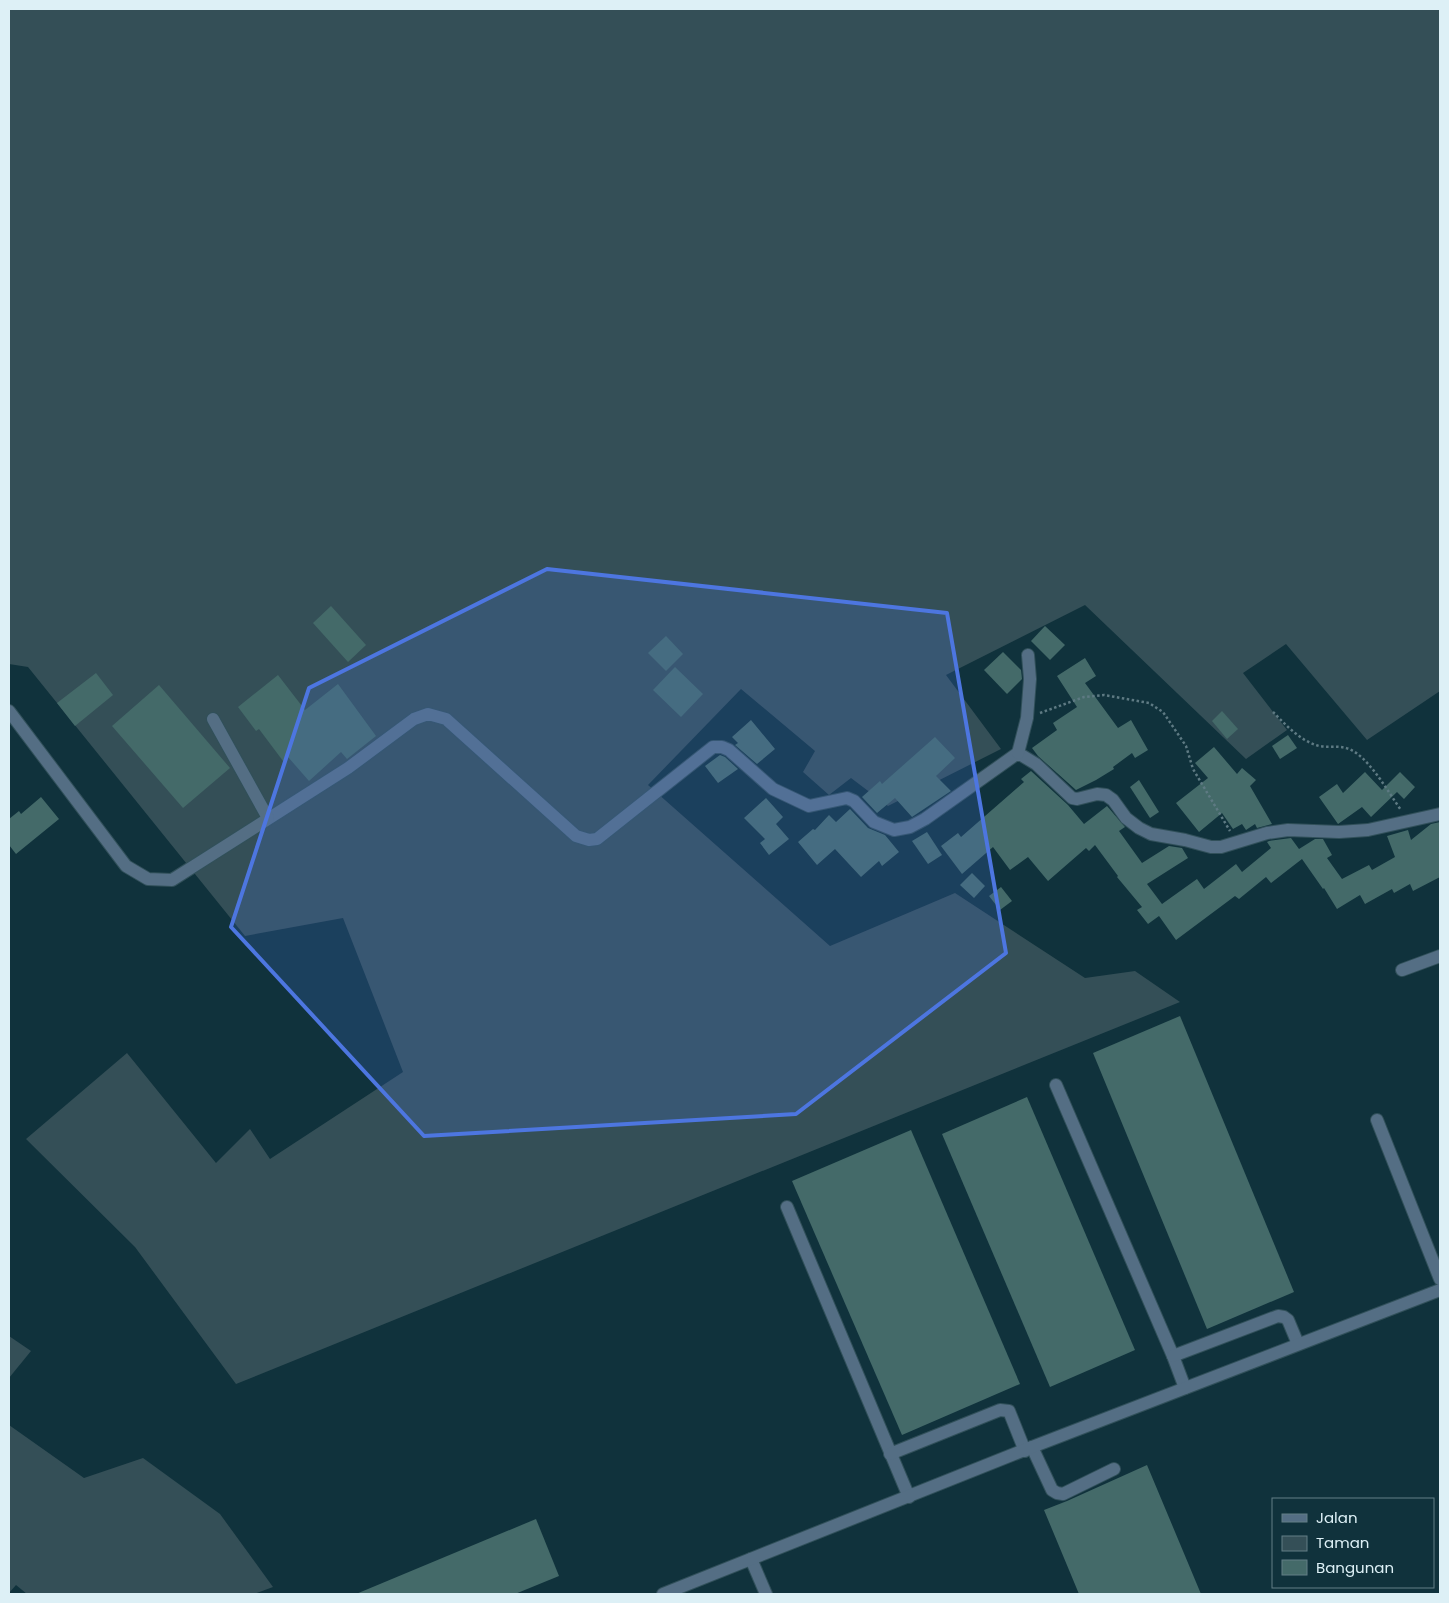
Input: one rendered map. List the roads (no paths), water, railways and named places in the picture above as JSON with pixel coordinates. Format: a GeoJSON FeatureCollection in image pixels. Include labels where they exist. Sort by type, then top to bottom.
{"type":"FeatureCollection","features":[{"type":"Feature","properties":{"kind":"street"},"geometry":{"type":"LineString","coordinates":[[9,711],[126,866],[148,879],[172,880],[348,768],[414,719],[428,714],[446,720],[576,836],[589,840],[597,839],[713,747],[722,747],[729,750],[773,789],[809,806],[847,798],[854,801],[874,822],[894,830],[910,827],[925,819],[1018,753],[1027,718],[1030,679],[1028,655]]}},
{"type":"Feature","properties":{"kind":"street"},"geometry":{"type":"LineString","coordinates":[[213,719],[268,818]]}},
{"type":"Feature","properties":{"kind":"street"},"geometry":{"type":"LineString","coordinates":[[1018,753],[1036,764],[1072,798],[1077,799],[1097,794],[1106,796],[1113,800],[1126,818],[1150,834],[1185,840],[1210,847],[1221,847],[1267,833],[1288,830],[1339,832],[1368,830],[1440,814]]}},
{"type":"Feature","properties":{"kind":"street"},"geometry":{"type":"LineString","coordinates":[[1402,970],[1440,956]]}},
{"type":"Feature","properties":{"kind":"street"},"geometry":{"type":"LineString","coordinates":[[1056,1085],[1174,1356],[1185,1388]]}},
{"type":"Feature","properties":{"kind":"street"},"geometry":{"type":"LineString","coordinates":[[1377,1120],[1440,1279]]}},
{"type":"Feature","properties":{"kind":"street"},"geometry":{"type":"LineString","coordinates":[[787,1208],[909,1497]]}},
{"type":"Feature","properties":{"kind":"street"},"geometry":{"type":"LineString","coordinates":[[663,1594],[696,1588],[751,1559],[1028,1449],[1440,1290]]}},
{"type":"Feature","properties":{"kind":"street"},"geometry":{"type":"LineString","coordinates":[[1174,1356],[1278,1316],[1288,1320],[1298,1344]]}},
{"type":"Feature","properties":{"kind":"street"},"geometry":{"type":"LineString","coordinates":[[890,1454],[1000,1410],[1009,1412],[1052,1490],[1057,1493],[1063,1494],[1114,1469]]}},
{"type":"Feature","properties":{"kind":"street"},"geometry":{"type":"LineString","coordinates":[[751,1559],[766,1594]]}}]}
